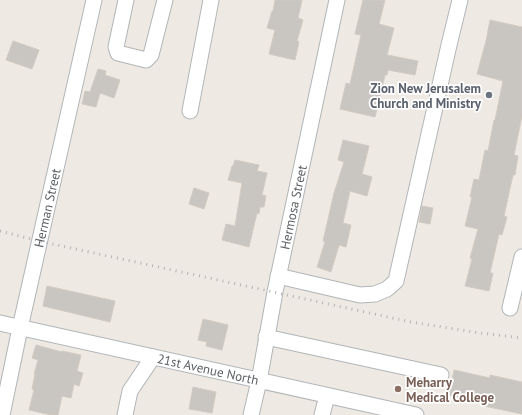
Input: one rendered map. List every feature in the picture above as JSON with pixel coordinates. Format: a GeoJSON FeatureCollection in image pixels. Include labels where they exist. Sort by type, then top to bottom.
{"type":"FeatureCollection","features":[{"type":"Feature","properties":{"kind":"street","name":"Herman Street"},"geometry":{"type":"LineString","coordinates":[[2,415],[20,328],[94,0]]}},
{"type":"Feature","properties":{"kind":"street"},"geometry":{"type":"LineString","coordinates":[[126,0],[116,47],[118,53],[146,60],[151,55],[165,0]]}},
{"type":"Feature","properties":{"kind":"street"},"geometry":{"type":"LineString","coordinates":[[190,111],[211,0]]}},
{"type":"Feature","properties":{"kind":"street","name":"Hermosa Street"},"geometry":{"type":"LineString","coordinates":[[251,415],[259,381],[278,276],[337,0]]}},
{"type":"Feature","properties":{"kind":"street"},"geometry":{"type":"LineString","coordinates":[[278,276],[360,294],[375,294],[387,289],[396,281],[460,0]]}},
{"type":"Feature","properties":{"kind":"street"},"geometry":{"type":"LineString","coordinates":[[510,308],[522,257]]}},
{"type":"Feature","properties":{"kind":"street","name":"21st Avenue North"},"geometry":{"type":"LineString","coordinates":[[0,323],[416,415]]}},
{"type":"Feature","properties":{"kind":"street"},"geometry":{"type":"LineString","coordinates":[[266,337],[441,375]]}},
{"type":"Feature","properties":{"kind":"street"},"geometry":{"type":"LineString","coordinates":[[125,415],[130,391],[153,357]]}},
{"type":"Feature","properties":{"kind":"street"},"geometry":{"type":"LineString","coordinates":[[322,415],[327,396]]}},
{"type":"Feature","properties":{"kind":"building"},"geometry":{"type":"Polygon","coordinates":[[[275,0],[302,0],[298,18],[303,20],[297,41],[299,42],[295,60],[269,54],[275,30],[267,28],[275,0]]]}},
{"type":"Feature","properties":{"kind":"building"},"geometry":{"type":"Polygon","coordinates":[[[363,0],[385,0],[379,24],[394,28],[387,55],[418,61],[415,75],[388,70],[387,75],[385,75],[375,117],[340,109],[346,83],[350,84],[361,35],[355,34],[363,0]]]}},
{"type":"Feature","properties":{"kind":"building"},"geometry":{"type":"Polygon","coordinates":[[[490,20],[522,27],[522,116],[514,155],[518,156],[515,175],[513,175],[504,216],[507,217],[502,235],[499,234],[490,273],[493,273],[489,291],[465,286],[472,259],[470,258],[478,229],[465,226],[472,197],[470,197],[474,179],[479,180],[485,150],[488,151],[503,81],[477,74],[490,20]]]}},
{"type":"Feature","properties":{"kind":"building"},"geometry":{"type":"Polygon","coordinates":[[[13,41],[39,50],[32,69],[6,60],[13,41]]]}},
{"type":"Feature","properties":{"kind":"building"},"geometry":{"type":"Polygon","coordinates":[[[98,69],[106,71],[105,75],[120,80],[114,98],[100,93],[96,107],[82,104],[85,91],[90,92],[98,69]]]}},
{"type":"Feature","properties":{"kind":"building"},"geometry":{"type":"Polygon","coordinates":[[[343,140],[369,146],[362,174],[372,177],[367,196],[350,191],[343,223],[351,225],[346,247],[339,245],[331,272],[317,267],[325,242],[323,241],[334,193],[344,162],[338,160],[343,140]]]}},
{"type":"Feature","properties":{"kind":"building"},"geometry":{"type":"Polygon","coordinates":[[[235,160],[259,165],[257,171],[267,173],[262,195],[266,196],[264,207],[260,207],[259,214],[257,213],[249,247],[222,240],[226,224],[235,226],[242,183],[228,180],[235,160]]]}},
{"type":"Feature","properties":{"kind":"building"},"geometry":{"type":"Polygon","coordinates":[[[194,188],[209,193],[204,209],[189,204],[194,188]]]}},
{"type":"Feature","properties":{"kind":"building"},"geometry":{"type":"Polygon","coordinates":[[[422,206],[433,208],[430,224],[419,222],[422,206]]]}},
{"type":"Feature","properties":{"kind":"building"},"geometry":{"type":"Polygon","coordinates":[[[47,286],[115,301],[110,322],[43,306],[47,286]]]}},
{"type":"Feature","properties":{"kind":"building"},"geometry":{"type":"Polygon","coordinates":[[[203,319],[228,325],[222,350],[206,346],[207,342],[198,340],[203,319]]]}},
{"type":"Feature","properties":{"kind":"building"},"geometry":{"type":"Polygon","coordinates":[[[36,345],[81,355],[77,371],[83,373],[79,386],[74,384],[71,398],[62,396],[58,415],[29,410],[34,390],[32,389],[34,374],[38,360],[32,358],[36,345]]]}},
{"type":"Feature","properties":{"kind":"building"},"geometry":{"type":"Polygon","coordinates":[[[454,370],[490,378],[490,375],[522,382],[522,414],[484,406],[484,403],[449,395],[454,370]]]}},
{"type":"Feature","properties":{"kind":"building"},"geometry":{"type":"Polygon","coordinates":[[[193,387],[216,392],[212,413],[189,409],[193,387]]]}},
{"type":"Feature","properties":{"kind":"railway"},"geometry":{"type":"LineString","coordinates":[[0,231],[39,241],[411,322],[522,338]]}},
{"type":"Feature","properties":{"kind":"place","name":"Zion New Jerusalem Church and Ministry"},"geometry":{"type":"Point","coordinates":[489,95]}},
{"type":"Feature","properties":{"kind":"place","name":"Meharry Medical College"},"geometry":{"type":"Point","coordinates":[398,389]}}]}
